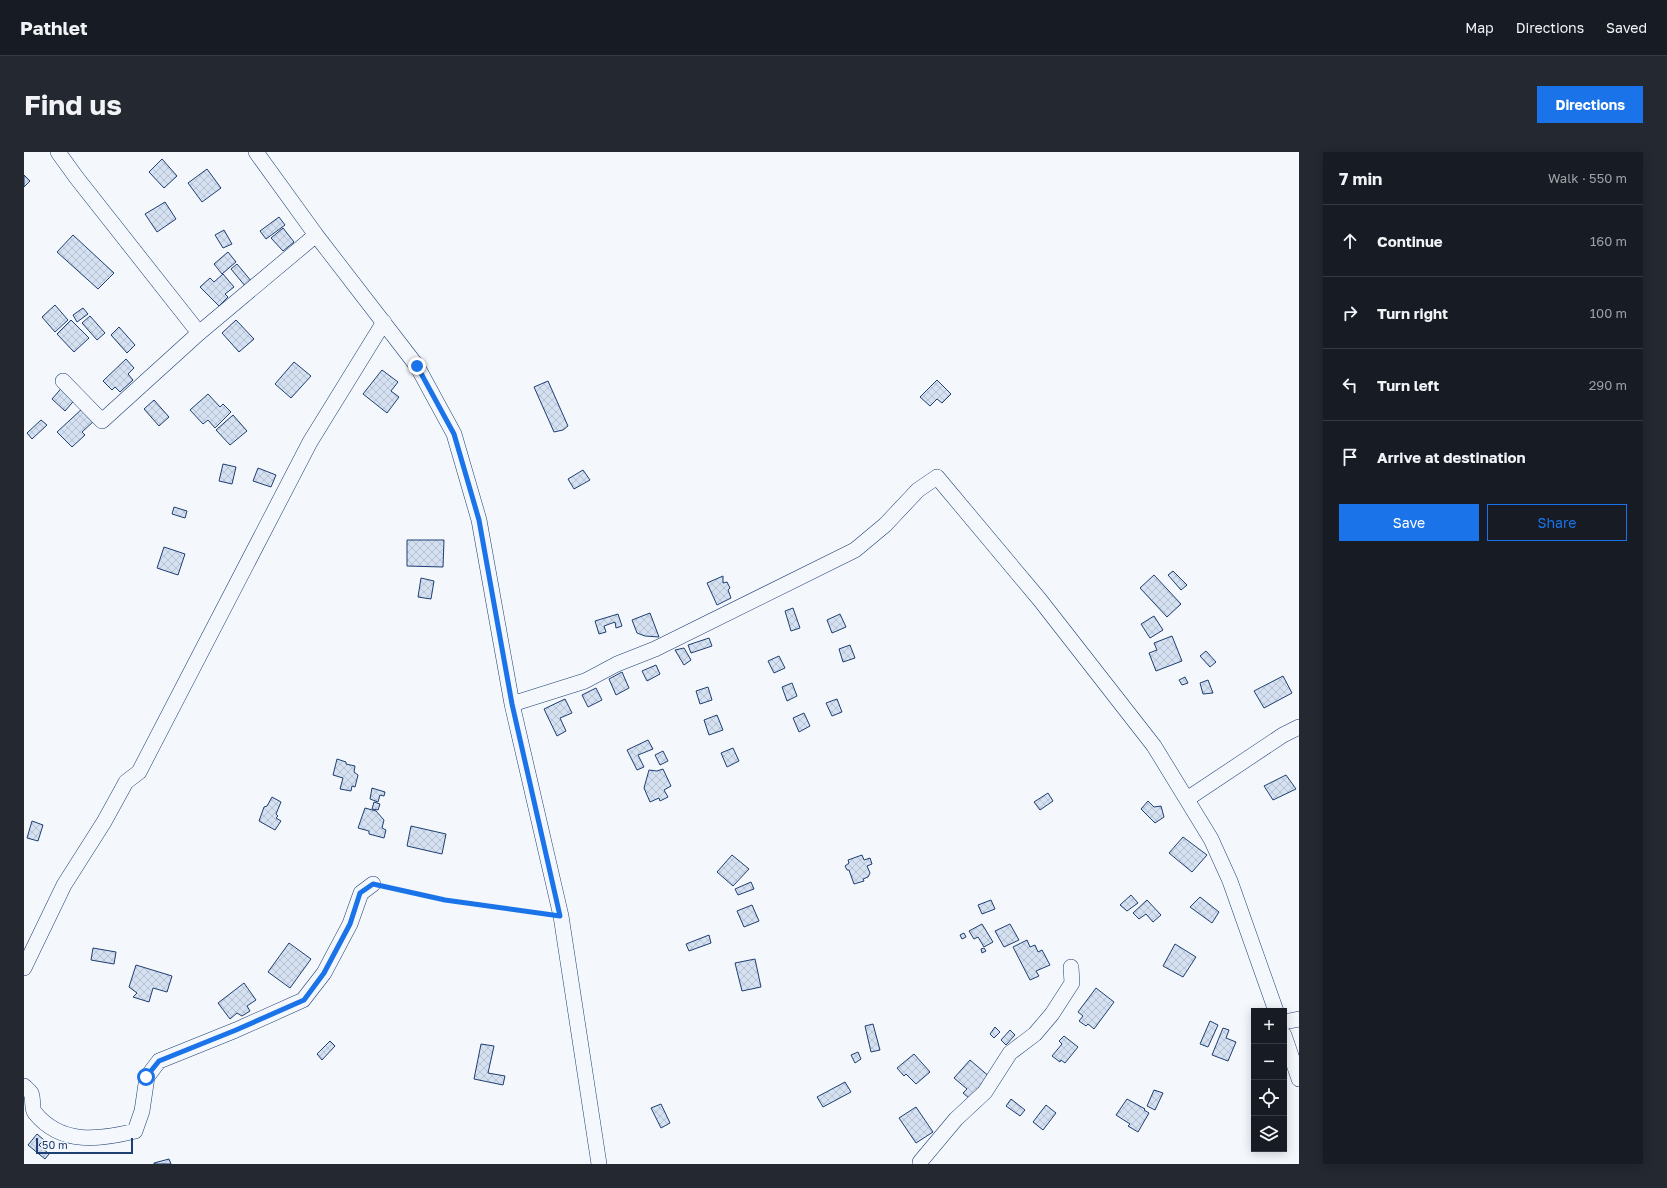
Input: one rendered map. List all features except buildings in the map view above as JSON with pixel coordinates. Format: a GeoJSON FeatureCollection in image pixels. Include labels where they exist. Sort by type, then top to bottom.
{"type":"FeatureCollection","features":[{"type":"Feature","properties":{"kind":"street"},"geometry":{"type":"LineString","coordinates":[[58,152],[199,333]]}},
{"type":"Feature","properties":{"kind":"street"},"geometry":{"type":"LineString","coordinates":[[256,152],[316,235],[417,366],[454,434],[479,520],[512,704],[560,916],[599,1164]]}},
{"type":"Feature","properties":{"kind":"street"},"geometry":{"type":"LineString","coordinates":[[63,381],[102,421],[199,333],[316,235]]}},
{"type":"Feature","properties":{"kind":"street"},"geometry":{"type":"LineString","coordinates":[[24,968],[64,885],[104,822],[126,782],[139,772],[310,442],[384,322]]}},
{"type":"Feature","properties":{"kind":"street"},"geometry":{"type":"LineString","coordinates":[[512,704],[585,681],[617,664],[655,649],[854,550],[885,525],[918,490],[937,477],[1040,600],[1154,746],[1211,839],[1230,881],[1275,1008]]}},
{"type":"Feature","properties":{"kind":"street"},"geometry":{"type":"LineString","coordinates":[[1187,799],[1283,735],[1299,727]]}},
{"type":"Feature","properties":{"kind":"street"},"geometry":{"type":"LineString","coordinates":[[24,1086],[31,1093],[34,1112],[50,1128],[74,1138],[113,1136],[135,1131],[142,1111],[146,1077],[159,1061],[236,1030],[304,1000],[328,966],[350,924],[360,893],[373,884]]}},
{"type":"Feature","properties":{"kind":"street"},"geometry":{"type":"LineString","coordinates":[[920,1164],[920,1162],[956,1120],[985,1092],[1010,1053],[1035,1034],[1052,1014],[1072,983],[1071,967]]}},
{"type":"Feature","properties":{"kind":"street"},"geometry":{"type":"LineString","coordinates":[[1287,1021],[1299,1019]]}},
{"type":"Feature","properties":{"kind":"street"},"geometry":{"type":"LineString","coordinates":[[1287,1044],[1299,1079]]}},
{"type":"Feature","properties":{"kind":"path"},"geometry":{"type":"LineString","coordinates":[[373,884],[445,900],[560,916]]}},
{"type":"Feature","properties":{"kind":"route"},"geometry":{"type":"LineString","coordinates":[[146,1077],[159,1061],[236,1030],[296,1002],[304,1000],[324,973],[350,924],[360,893],[373,884],[445,900],[560,916],[512,704],[479,520],[454,434],[417,366]]}}]}
